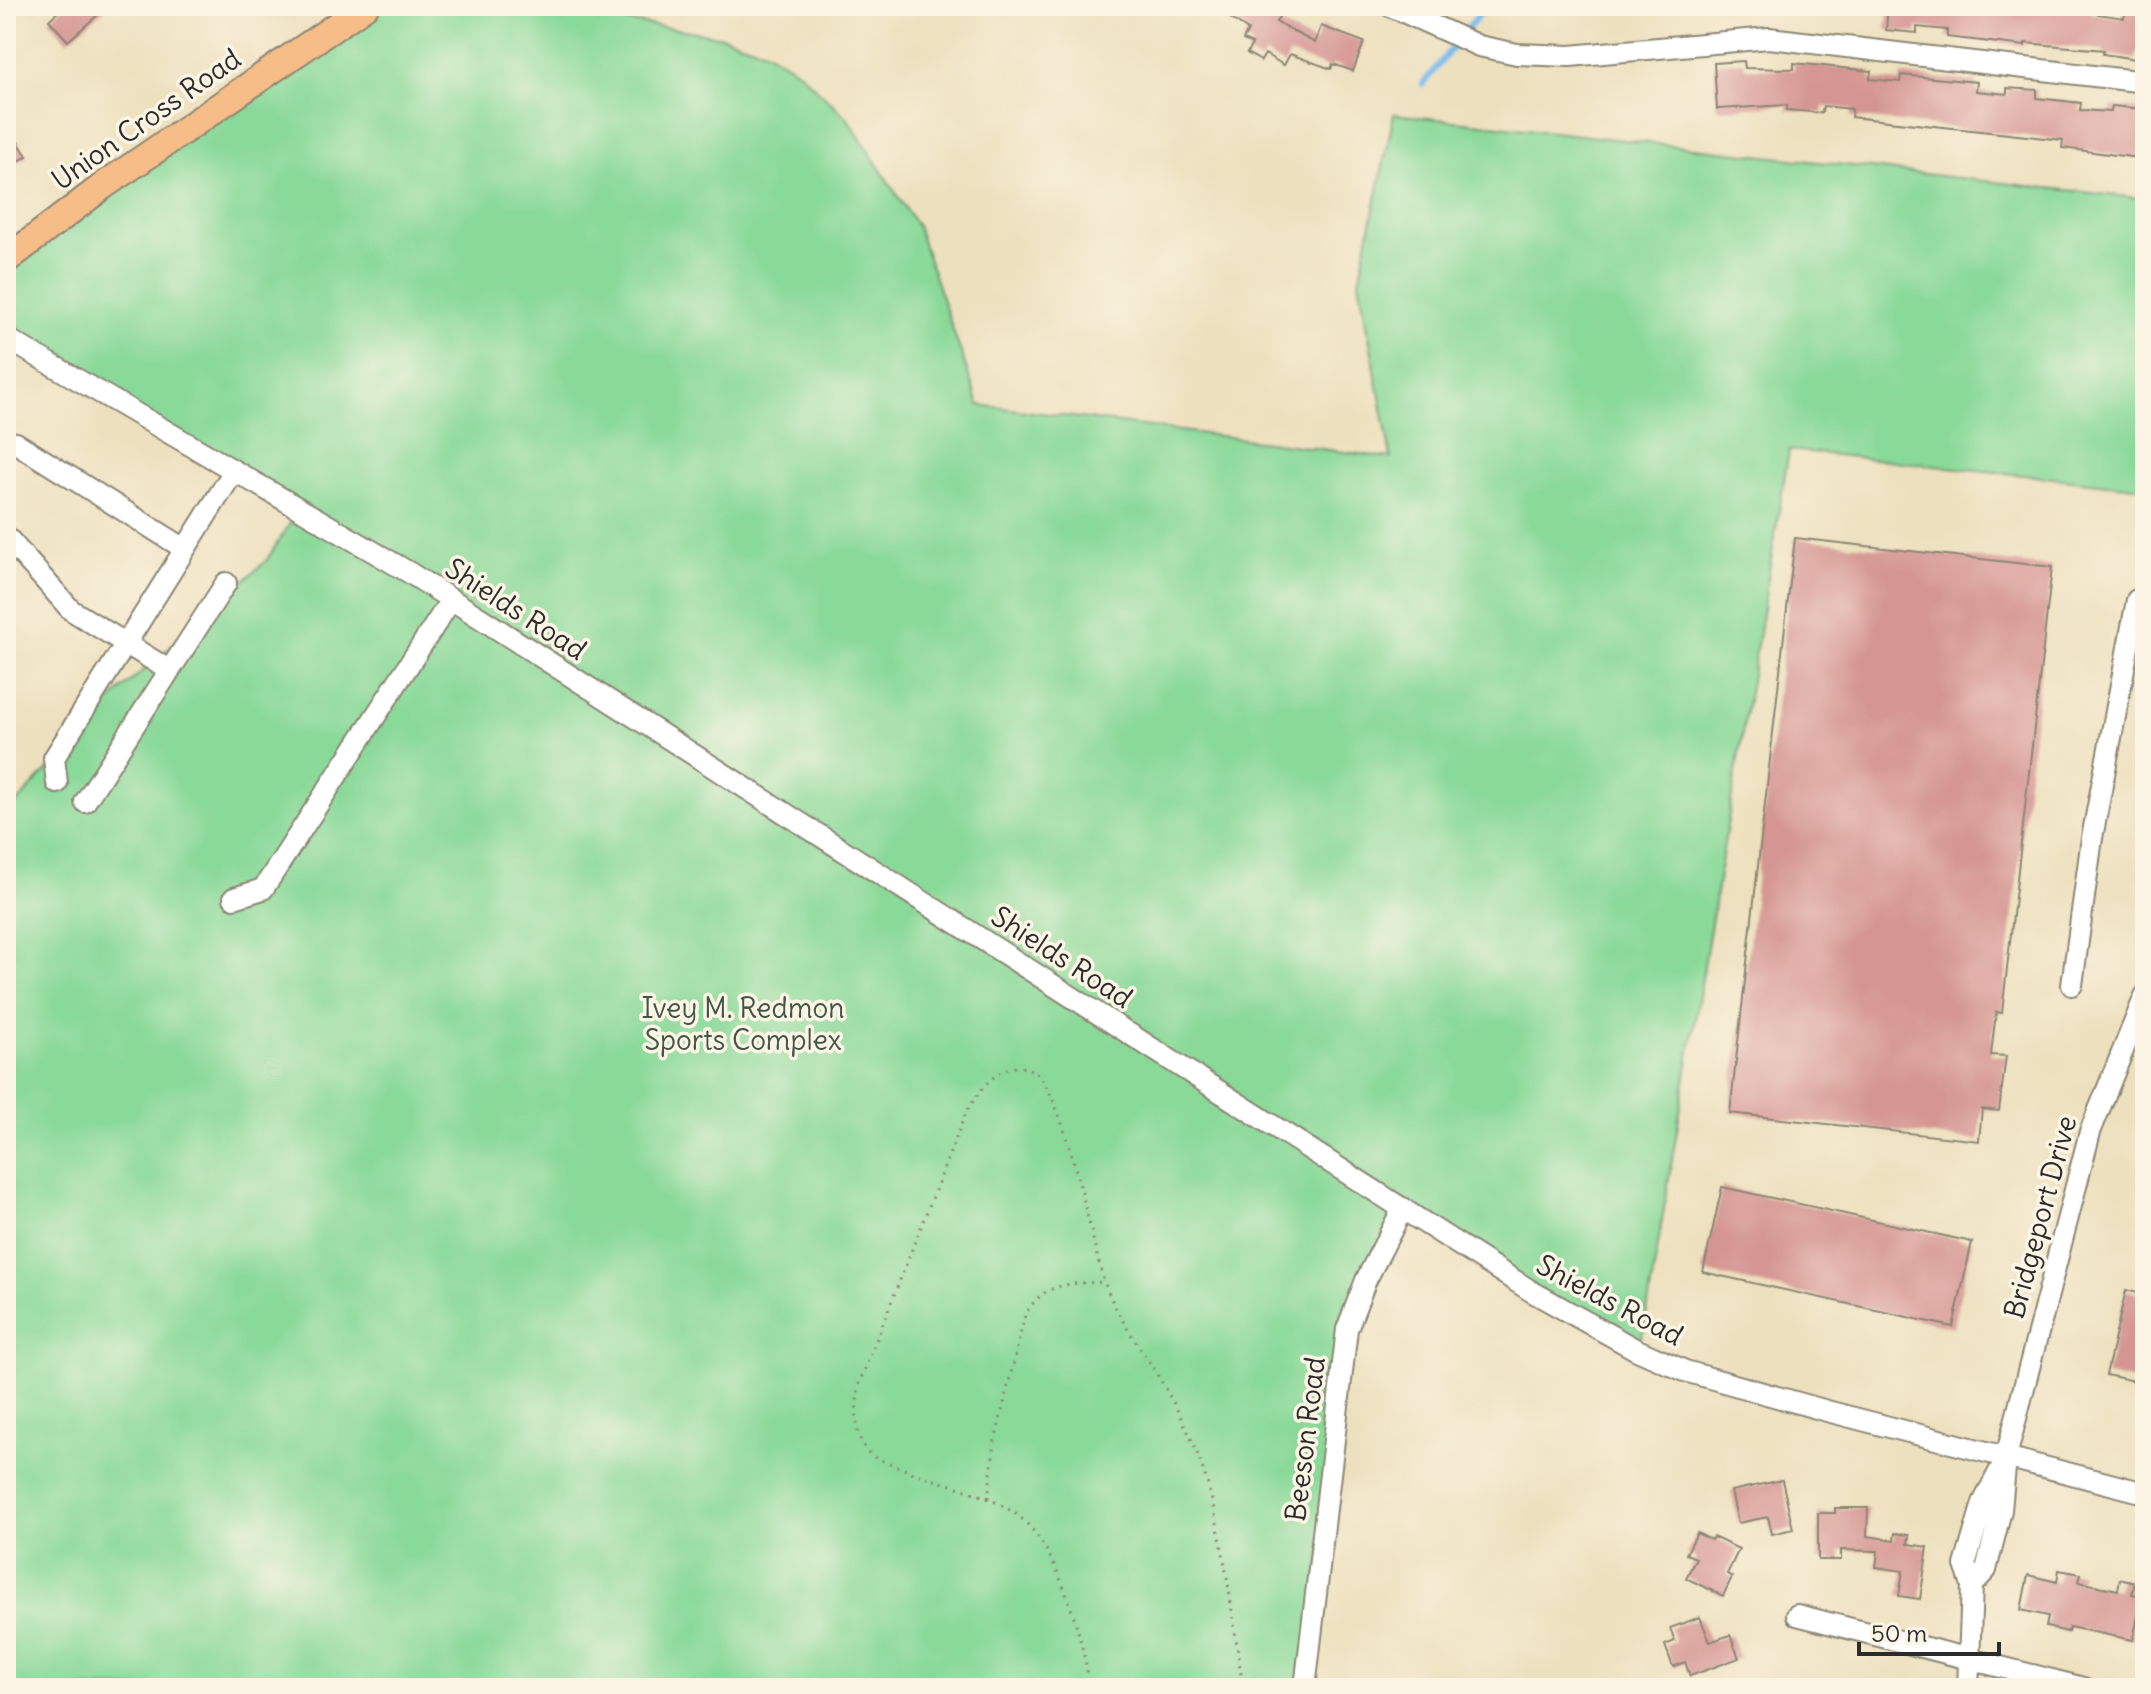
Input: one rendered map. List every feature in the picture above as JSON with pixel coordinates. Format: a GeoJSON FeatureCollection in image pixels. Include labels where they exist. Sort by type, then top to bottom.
{"type":"FeatureCollection","features":[{"type":"Feature","properties":{"kind":"main road","name":"Union Cross Road"},"geometry":{"type":"LineString","coordinates":[[6,260],[103,186],[365,6]]}},
{"type":"Feature","properties":{"kind":"street"},"geometry":{"type":"LineString","coordinates":[[1390,6],[1479,46],[1517,54],[1570,56],[1769,38],[2145,82]]}},
{"type":"Feature","properties":{"kind":"street","name":"Shields Road"},"geometry":{"type":"LineString","coordinates":[[6,338],[451,600],[1531,1291],[1657,1360],[1811,1407],[2145,1493]]}},
{"type":"Feature","properties":{"kind":"street"},"geometry":{"type":"LineString","coordinates":[[6,441],[16,443],[185,549]]}},
{"type":"Feature","properties":{"kind":"street"},"geometry":{"type":"LineString","coordinates":[[57,783],[54,758],[234,471]]}},
{"type":"Feature","properties":{"kind":"street"},"geometry":{"type":"LineString","coordinates":[[6,536],[71,610],[169,670]]}},
{"type":"Feature","properties":{"kind":"street"},"geometry":{"type":"LineString","coordinates":[[85,802],[226,583]]}},
{"type":"Feature","properties":{"kind":"street"},"geometry":{"type":"LineString","coordinates":[[234,898],[263,889],[451,600]]}},
{"type":"Feature","properties":{"kind":"street"},"geometry":{"type":"LineString","coordinates":[[2072,985],[2092,838],[2137,600]]}},
{"type":"Feature","properties":{"kind":"street","name":"Bridgeport Drive"},"geometry":{"type":"LineString","coordinates":[[1968,1658],[1972,1585],[1986,1570],[2001,1510],[2006,1457],[2090,1132],[2145,996]]}},
{"type":"Feature","properties":{"kind":"street","name":"Beeson Road"},"geometry":{"type":"LineString","coordinates":[[1305,1688],[1347,1329],[1366,1280],[1403,1208]]}},
{"type":"Feature","properties":{"kind":"street"},"geometry":{"type":"LineString","coordinates":[[1797,1615],[2083,1688]]}},
{"type":"Feature","properties":{"kind":"street"},"geometry":{"type":"LineString","coordinates":[[1968,1658],[1968,1688]]}},
{"type":"Feature","properties":{"kind":"path"},"geometry":{"type":"LineString","coordinates":[[1090,1688],[1086,1662],[1066,1592],[1042,1546],[1023,1520],[988,1498],[905,1470],[870,1454],[859,1434],[855,1412],[859,1384],[965,1115],[982,1086],[1000,1073],[1016,1067],[1033,1071],[1047,1085],[1074,1162],[1105,1282],[1132,1338],[1164,1385],[1189,1435],[1211,1496],[1243,1688]]}},
{"type":"Feature","properties":{"kind":"path"},"geometry":{"type":"LineString","coordinates":[[988,1498],[995,1441],[1025,1315],[1034,1299],[1046,1290],[1063,1285],[1105,1282]]}},
{"type":"Feature","properties":{"kind":"green space","name":"Ivey M. Redmon Sports Complex"},"geometry":{"type":"Polygon","coordinates":[[[365,6],[438,6],[615,20],[724,37],[765,51],[798,71],[847,118],[917,226],[979,405],[1391,458],[1359,281],[1394,114],[2145,199],[2145,488],[1789,450],[1644,1330],[1635,1349],[1403,1209],[1347,1329],[1305,1688],[6,1688],[6,815],[119,692],[266,561],[299,509],[6,338],[6,260],[365,6]]]}},
{"type":"Feature","properties":{"kind":"building"},"geometry":{"type":"Polygon","coordinates":[[[64,6],[108,6],[68,41],[49,20],[64,6]]]}},
{"type":"Feature","properties":{"kind":"building"},"geometry":{"type":"Polygon","coordinates":[[[1212,6],[1285,6],[1276,22],[1315,43],[1321,26],[1364,42],[1353,71],[1333,64],[1331,69],[1290,54],[1284,65],[1265,54],[1261,61],[1247,53],[1252,44],[1243,40],[1248,30],[1212,6]]]}},
{"type":"Feature","properties":{"kind":"building"},"geometry":{"type":"Polygon","coordinates":[[[1888,6],[2091,6],[2091,13],[2124,18],[2126,10],[2145,13],[2145,53],[2137,52],[2136,59],[2103,54],[2104,50],[2025,43],[2025,46],[1947,37],[1947,30],[1917,27],[1917,33],[1886,30],[1888,6]]]}},
{"type":"Feature","properties":{"kind":"building"},"geometry":{"type":"Polygon","coordinates":[[[1744,61],[1745,68],[1794,69],[1794,63],[1871,71],[1870,79],[1900,82],[1901,75],[1977,82],[1976,91],[2007,94],[2007,88],[2037,90],[2037,98],[2081,103],[2080,110],[2111,112],[2112,106],[2143,109],[2139,158],[2062,148],[2063,140],[1851,117],[1852,109],[1823,106],[1822,113],[1787,110],[1787,105],[1717,109],[1714,63],[1744,61]]]}},
{"type":"Feature","properties":{"kind":"building"},"geometry":{"type":"Polygon","coordinates":[[[16,139],[27,156],[6,169],[6,145],[16,139]]]}},
{"type":"Feature","properties":{"kind":"building"},"geometry":{"type":"Polygon","coordinates":[[[1795,538],[2052,567],[2002,1013],[1996,1012],[1991,1055],[2006,1056],[1999,1111],[1982,1109],[1979,1141],[1730,1113],[1795,538]]]}},
{"type":"Feature","properties":{"kind":"building"},"geometry":{"type":"Polygon","coordinates":[[[1722,1187],[1972,1242],[1953,1327],[1703,1272],[1722,1187]]]}},
{"type":"Feature","properties":{"kind":"building"},"geometry":{"type":"Polygon","coordinates":[[[2126,1290],[2145,1295],[2145,1383],[2106,1375],[2126,1290]]]}},
{"type":"Feature","properties":{"kind":"building"},"geometry":{"type":"Polygon","coordinates":[[[1782,1480],[1793,1529],[1772,1534],[1768,1517],[1738,1523],[1731,1491],[1782,1480]]]}},
{"type":"Feature","properties":{"kind":"building"},"geometry":{"type":"Polygon","coordinates":[[[1835,1508],[1868,1508],[1867,1536],[1894,1540],[1895,1533],[1909,1535],[1908,1544],[1928,1547],[1920,1599],[1899,1596],[1903,1571],[1876,1567],[1878,1551],[1841,1550],[1841,1560],[1818,1560],[1818,1513],[1835,1513],[1835,1508]]]}},
{"type":"Feature","properties":{"kind":"building"},"geometry":{"type":"Polygon","coordinates":[[[1697,1533],[1739,1549],[1727,1574],[1732,1577],[1723,1596],[1686,1578],[1696,1558],[1686,1554],[1697,1533]]]}},
{"type":"Feature","properties":{"kind":"building"},"geometry":{"type":"Polygon","coordinates":[[[2059,1570],[2081,1574],[2079,1582],[2118,1590],[2120,1579],[2135,1583],[2132,1594],[2142,1596],[2133,1640],[2069,1627],[2068,1632],[2046,1627],[2048,1616],[2021,1610],[2028,1575],[2057,1582],[2059,1570]]]}},
{"type":"Feature","properties":{"kind":"building"},"geometry":{"type":"Polygon","coordinates":[[[1700,1617],[1710,1642],[1730,1635],[1739,1658],[1690,1676],[1685,1662],[1673,1667],[1665,1645],[1675,1641],[1670,1628],[1700,1617]]]}},
{"type":"Feature","properties":{"kind":"waterway"},"geometry":{"type":"LineString","coordinates":[[1423,84],[1486,6]]}}]}
